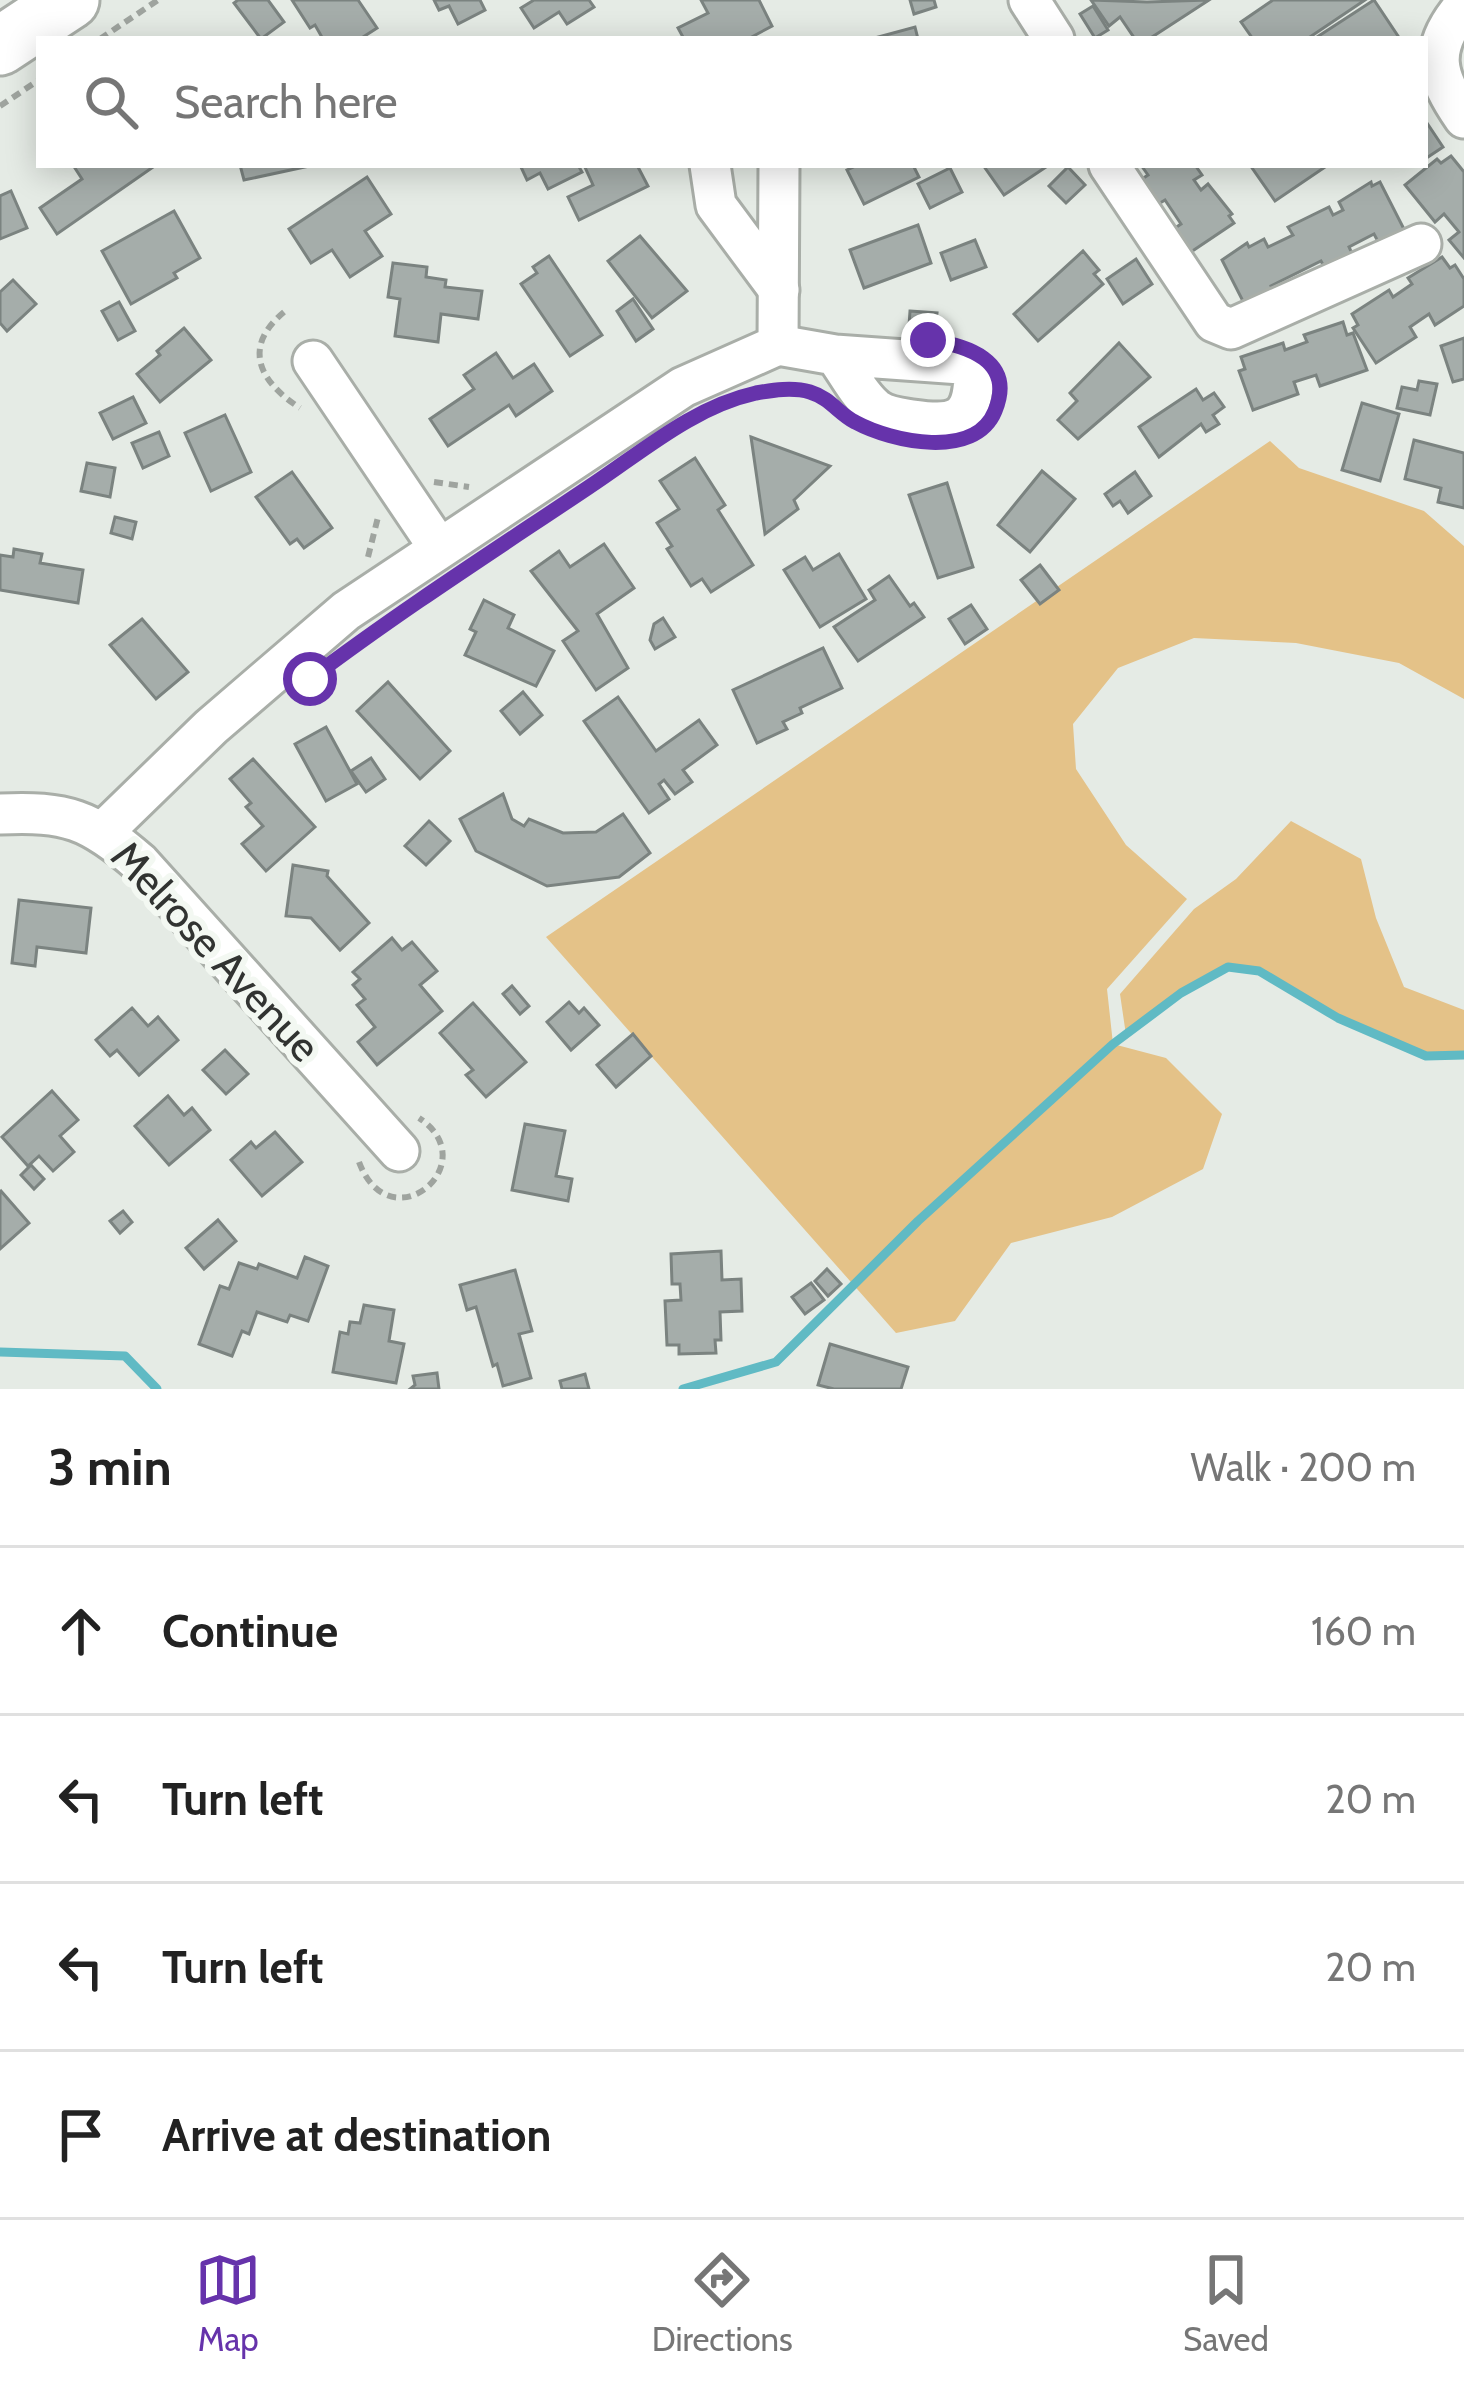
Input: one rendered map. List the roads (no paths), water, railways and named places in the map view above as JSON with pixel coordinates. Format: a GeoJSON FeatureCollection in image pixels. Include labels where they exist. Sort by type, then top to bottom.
{"type":"FeatureCollection","features":[{"type":"Feature","properties":{"kind":"highway"},"geometry":{"type":"LineString","coordinates":[[0,46],[70,0]]}},
{"type":"Feature","properties":{"kind":"street"},"geometry":{"type":"LineString","coordinates":[[1029,0],[1052,36]]}},
{"type":"Feature","properties":{"kind":"street"},"geometry":{"type":"LineString","coordinates":[[1464,6],[1439,49],[1438,70],[1442,86],[1464,118]]}},
{"type":"Feature","properties":{"kind":"street"},"geometry":{"type":"LineString","coordinates":[[710,168],[716,205],[779,290]]}},
{"type":"Feature","properties":{"kind":"street"},"geometry":{"type":"LineString","coordinates":[[778,345],[779,168]]}},
{"type":"Feature","properties":{"kind":"street"},"geometry":{"type":"LineString","coordinates":[[1111,168],[1214,322],[1231,329],[1421,244]]}},
{"type":"Feature","properties":{"kind":"street"},"geometry":{"type":"LineString","coordinates":[[104,831],[211,727],[346,611],[683,387],[778,345],[835,355]]}},
{"type":"Feature","properties":{"kind":"street"},"geometry":{"type":"LineString","coordinates":[[313,361],[440,548]]}},
{"type":"Feature","properties":{"kind":"street","name":"Melrose Avenue"},"geometry":{"type":"LineString","coordinates":[[0,814],[41,813],[104,831],[140,862],[399,1151]]}},
{"type":"Feature","properties":{"kind":"waterway"},"geometry":{"type":"LineString","coordinates":[[683,1389],[776,1362],[918,1221],[1113,1044],[1181,993],[1228,967],[1259,971],[1338,1018],[1426,1056],[1464,1055]]}},
{"type":"Feature","properties":{"kind":"waterway"},"geometry":{"type":"LineString","coordinates":[[0,1352],[125,1356],[157,1389]]}}]}
